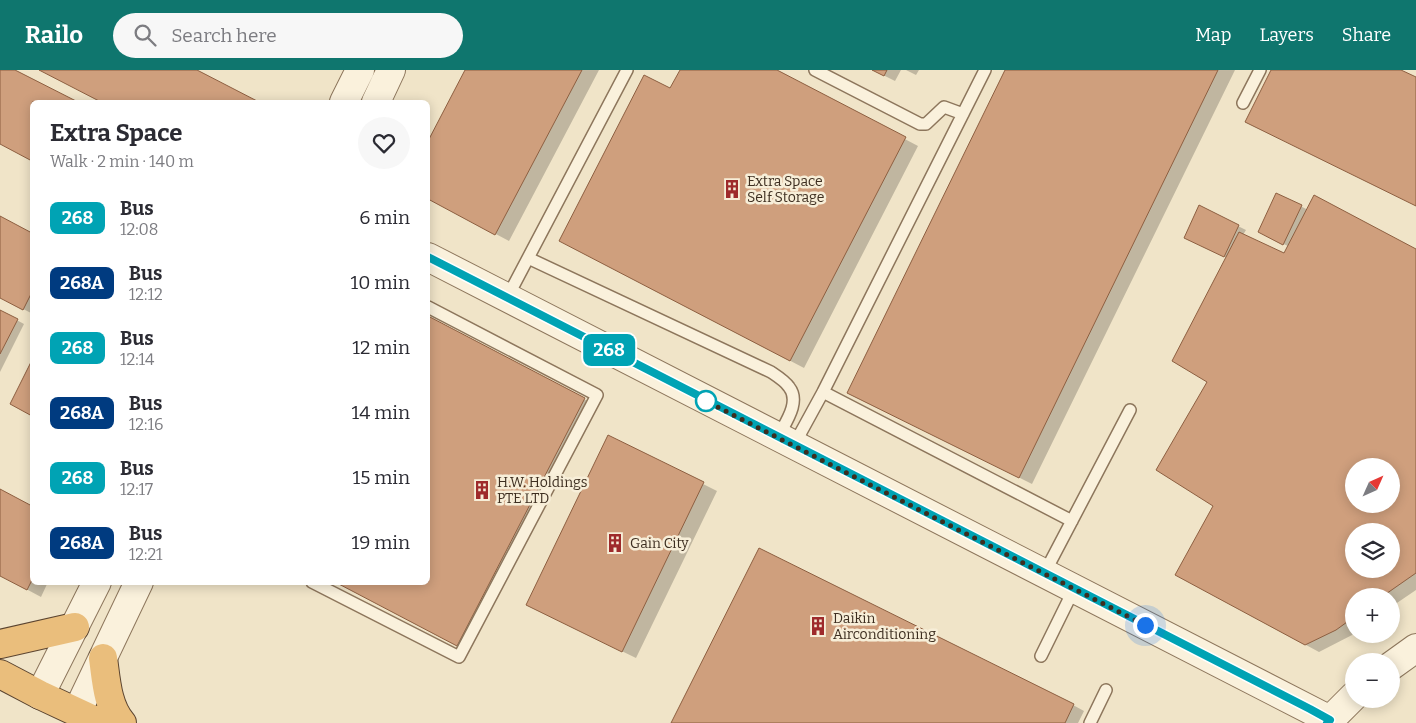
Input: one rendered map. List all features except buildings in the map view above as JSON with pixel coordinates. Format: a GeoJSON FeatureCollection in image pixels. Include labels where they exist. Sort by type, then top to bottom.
{"type":"FeatureCollection","features":[{"type":"Feature","properties":{"kind":"highway"},"geometry":{"type":"LineString","coordinates":[[0,644],[75,627]]}},
{"type":"Feature","properties":{"kind":"highway"},"geometry":{"type":"LineString","coordinates":[[103,658],[107,688],[117,717],[122,723]]}},
{"type":"Feature","properties":{"kind":"highway"},"geometry":{"type":"LineString","coordinates":[[0,674],[89,718]]}},
{"type":"Feature","properties":{"kind":"street"},"geometry":{"type":"LineString","coordinates":[[345,100],[360,70]]}},
{"type":"Feature","properties":{"kind":"street"},"geometry":{"type":"LineString","coordinates":[[377,100],[391,70]]}},
{"type":"Feature","properties":{"kind":"street"},"geometry":{"type":"LineString","coordinates":[[430,259],[1329,722],[1345,705]]}},
{"type":"Feature","properties":{"kind":"street"},"geometry":{"type":"LineString","coordinates":[[40,695],[96,585]]}},
{"type":"Feature","properties":{"kind":"street"},"geometry":{"type":"LineString","coordinates":[[89,718],[103,658],[139,585]]}},
{"type":"Feature","properties":{"kind":"street"},"geometry":{"type":"LineString","coordinates":[[1400,660],[1416,648]]}},
{"type":"Feature","properties":{"kind":"lane"},"geometry":{"type":"LineString","coordinates":[[507,298],[627,70]]}},
{"type":"Feature","properties":{"kind":"lane"},"geometry":{"type":"LineString","coordinates":[[814,70],[920,124],[926,124],[944,107],[963,114]]}},
{"type":"Feature","properties":{"kind":"lane"},"geometry":{"type":"LineString","coordinates":[[786,441],[824,392],[985,70]]}},
{"type":"Feature","properties":{"kind":"lane"},"geometry":{"type":"LineString","coordinates":[[1243,103],[1260,70]]}},
{"type":"Feature","properties":{"kind":"lane"},"geometry":{"type":"LineString","coordinates":[[528,258],[771,372],[789,387],[794,396],[786,441]]}},
{"type":"Feature","properties":{"kind":"lane"},"geometry":{"type":"LineString","coordinates":[[318,585],[460,657],[597,395],[430,308]]}},
{"type":"Feature","properties":{"kind":"lane"},"geometry":{"type":"LineString","coordinates":[[824,392],[1072,520]]}},
{"type":"Feature","properties":{"kind":"lane"},"geometry":{"type":"LineString","coordinates":[[1044,574],[1130,410]]}},
{"type":"Feature","properties":{"kind":"lane"},"geometry":{"type":"LineString","coordinates":[[1041,656],[1074,589]]}},
{"type":"Feature","properties":{"kind":"lane"},"geometry":{"type":"LineString","coordinates":[[1090,723],[1106,690]]}},
{"type":"Feature","properties":{"kind":"bus line","name":"268"},"geometry":{"type":"LineString","coordinates":[[430,258],[1310,709],[1330,720],[1327,723]]}},
{"type":"Feature","properties":{"kind":"place","name":"Extra Space Self Storage"},"geometry":{"type":"Point","coordinates":[732,189]}},
{"type":"Feature","properties":{"kind":"place","name":"H.W. Holdings PTE LTD"},"geometry":{"type":"Point","coordinates":[482,490]}},
{"type":"Feature","properties":{"kind":"place","name":"Gain City"},"geometry":{"type":"Point","coordinates":[615,543]}},
{"type":"Feature","properties":{"kind":"place","name":"Daikin Airconditioning"},"geometry":{"type":"Point","coordinates":[818,626]}},
{"type":"Feature","properties":{"kind":"route"},"geometry":{"type":"LineString","coordinates":[[706,401],[700,398],[1145,625]]}}]}
